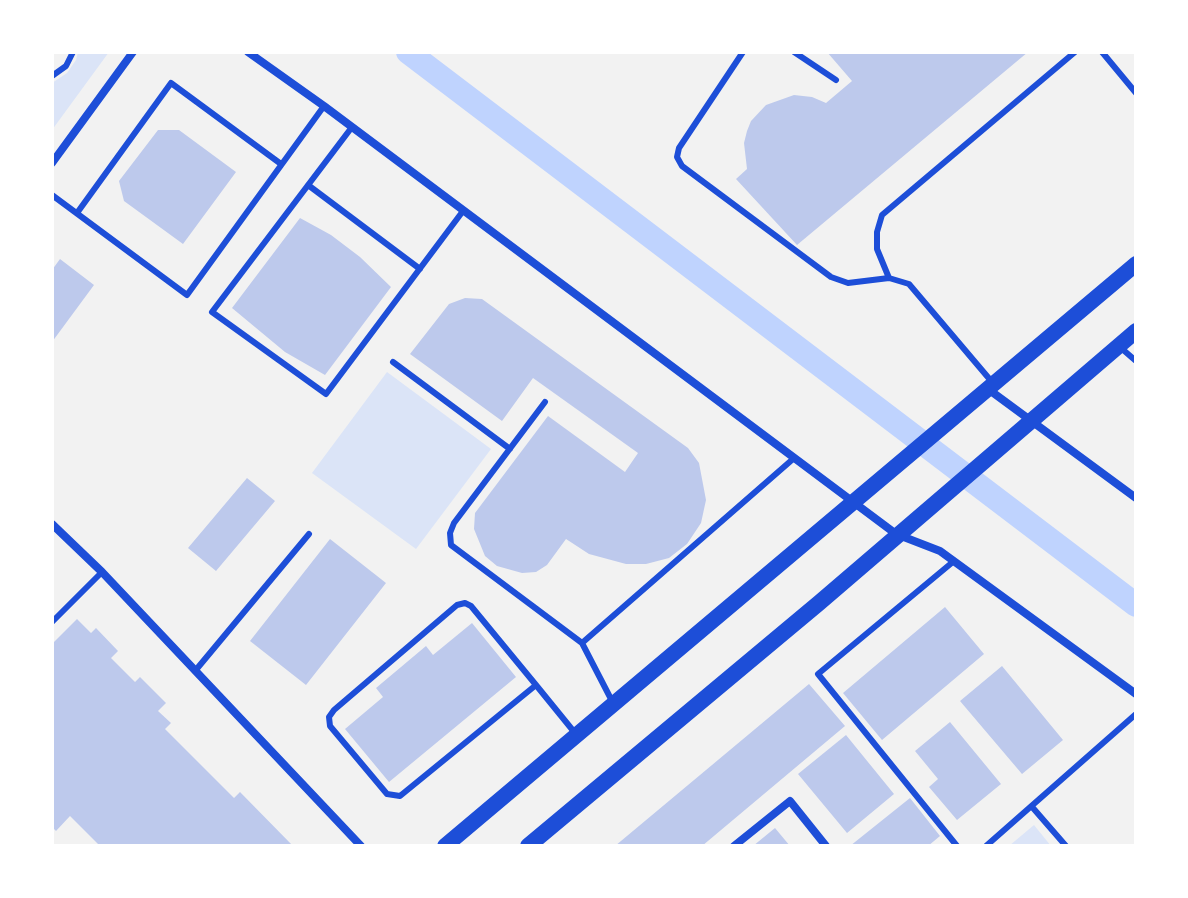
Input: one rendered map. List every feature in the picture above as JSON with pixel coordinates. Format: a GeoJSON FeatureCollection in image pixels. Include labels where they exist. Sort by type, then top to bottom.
{"type":"FeatureCollection","features":[{"type":"Feature","properties":{"kind":"main road"},"geometry":{"type":"LineString","coordinates":[[445,846],[466,840],[613,704],[1136,264]]}},
{"type":"Feature","properties":{"kind":"main road"},"geometry":{"type":"LineString","coordinates":[[528,846],[819,603],[1136,331]]}},
{"type":"Feature","properties":{"kind":"street"},"geometry":{"type":"LineString","coordinates":[[52,163],[133,52]]}},
{"type":"Feature","properties":{"kind":"street"},"geometry":{"type":"LineString","coordinates":[[248,52],[896,534],[940,551],[1136,694]]}},
{"type":"Feature","properties":{"kind":"street"},"geometry":{"type":"LineString","coordinates":[[991,387],[1029,421],[1136,498]]}},
{"type":"Feature","properties":{"kind":"street"},"geometry":{"type":"LineString","coordinates":[[52,524],[102,572],[361,846]]}},
{"type":"Feature","properties":{"kind":"street"},"geometry":{"type":"LineString","coordinates":[[734,846],[790,801],[826,846]]}},
{"type":"Feature","properties":{"kind":"lane"},"geometry":{"type":"LineString","coordinates":[[52,76],[66,66],[73,52]]}},
{"type":"Feature","properties":{"kind":"lane"},"geometry":{"type":"LineString","coordinates":[[743,52],[679,148],[677,157],[682,166],[831,277],[848,283],[889,278],[909,284],[991,387]]}},
{"type":"Feature","properties":{"kind":"lane"},"geometry":{"type":"LineString","coordinates":[[794,52],[836,80]]}},
{"type":"Feature","properties":{"kind":"lane"},"geometry":{"type":"LineString","coordinates":[[889,278],[877,249],[877,232],[882,215],[1075,52]]}},
{"type":"Feature","properties":{"kind":"lane"},"geometry":{"type":"LineString","coordinates":[[1102,52],[1136,93]]}},
{"type":"Feature","properties":{"kind":"lane"},"geometry":{"type":"LineString","coordinates":[[77,213],[171,83],[281,164]]}},
{"type":"Feature","properties":{"kind":"lane"},"geometry":{"type":"LineString","coordinates":[[52,195],[187,295],[324,106]]}},
{"type":"Feature","properties":{"kind":"lane"},"geometry":{"type":"LineString","coordinates":[[352,127],[212,312],[326,394],[463,211]]}},
{"type":"Feature","properties":{"kind":"lane"},"geometry":{"type":"LineString","coordinates":[[308,185],[420,269]]}},
{"type":"Feature","properties":{"kind":"lane"},"geometry":{"type":"LineString","coordinates":[[1119,346],[1136,361]]}},
{"type":"Feature","properties":{"kind":"lane"},"geometry":{"type":"LineString","coordinates":[[393,362],[510,449]]}},
{"type":"Feature","properties":{"kind":"lane"},"geometry":{"type":"LineString","coordinates":[[545,402],[454,523],[450,533],[451,545],[582,643],[613,704]]}},
{"type":"Feature","properties":{"kind":"lane"},"geometry":{"type":"LineString","coordinates":[[582,643],[793,459]]}},
{"type":"Feature","properties":{"kind":"lane"},"geometry":{"type":"LineString","coordinates":[[195,671],[309,534]]}},
{"type":"Feature","properties":{"kind":"lane"},"geometry":{"type":"LineString","coordinates":[[954,561],[818,674],[957,846]]}},
{"type":"Feature","properties":{"kind":"lane"},"geometry":{"type":"LineString","coordinates":[[52,622],[102,572]]}},
{"type":"Feature","properties":{"kind":"lane"},"geometry":{"type":"LineString","coordinates":[[536,685],[400,796],[387,794],[330,726],[329,717],[334,710],[457,605],[465,603],[471,606],[536,685],[577,736]]}},
{"type":"Feature","properties":{"kind":"lane"},"geometry":{"type":"LineString","coordinates":[[986,846],[1033,808],[1136,714]]}},
{"type":"Feature","properties":{"kind":"lane"},"geometry":{"type":"LineString","coordinates":[[1033,808],[1066,846]]}},
{"type":"Feature","properties":{"kind":"shaded area"},"geometry":{"type":"Polygon","coordinates":[[[78,52],[109,52],[52,130],[52,83],[67,73],[78,52]]]}},
{"type":"Feature","properties":{"kind":"shaded area"},"geometry":{"type":"Polygon","coordinates":[[[387,372],[491,449],[416,549],[312,473],[387,372]]]}},
{"type":"Feature","properties":{"kind":"shaded area"},"geometry":{"type":"Polygon","coordinates":[[[1034,825],[1051,846],[1009,846],[1034,825]]]}},
{"type":"Feature","properties":{"kind":"building"},"geometry":{"type":"Polygon","coordinates":[[[827,52],[1028,52],[797,245],[736,179],[747,169],[744,143],[751,121],[766,105],[794,95],[812,97],[826,103],[852,81],[827,52]]]}},
{"type":"Feature","properties":{"kind":"building"},"geometry":{"type":"Polygon","coordinates":[[[158,130],[179,130],[236,172],[183,244],[124,201],[119,181],[158,130]]]}},
{"type":"Feature","properties":{"kind":"building"},"geometry":{"type":"Polygon","coordinates":[[[300,218],[331,235],[391,287],[325,375],[285,352],[232,308],[300,218]]]}},
{"type":"Feature","properties":{"kind":"building"},"geometry":{"type":"Polygon","coordinates":[[[60,259],[94,285],[52,342],[52,270],[60,259]]]}},
{"type":"Feature","properties":{"kind":"building"},"geometry":{"type":"Polygon","coordinates":[[[465,298],[482,299],[688,448],[699,463],[706,500],[701,523],[687,544],[669,558],[646,564],[626,564],[589,554],[566,539],[547,565],[536,572],[522,573],[497,566],[485,556],[474,529],[475,513],[548,416],[625,472],[638,453],[533,378],[502,421],[410,354],[449,304],[465,298]]]}},
{"type":"Feature","properties":{"kind":"building"},"geometry":{"type":"Polygon","coordinates":[[[247,478],[275,501],[216,571],[188,548],[247,478]]]}},
{"type":"Feature","properties":{"kind":"building"},"geometry":{"type":"Polygon","coordinates":[[[330,539],[386,583],[306,685],[250,641],[330,539]]]}},
{"type":"Feature","properties":{"kind":"building"},"geometry":{"type":"Polygon","coordinates":[[[945,607],[984,654],[882,740],[843,693],[945,607]]]}},
{"type":"Feature","properties":{"kind":"building"},"geometry":{"type":"Polygon","coordinates":[[[77,619],[91,633],[96,628],[118,651],[111,658],[135,682],[140,677],[166,703],[158,711],[171,723],[165,729],[234,798],[240,792],[293,846],[100,846],[70,816],[56,831],[52,827],[52,639],[54,642],[77,619]]]}},
{"type":"Feature","properties":{"kind":"building"},"geometry":{"type":"Polygon","coordinates":[[[472,623],[516,677],[389,782],[345,729],[383,697],[376,688],[426,646],[433,655],[472,623]]]}},
{"type":"Feature","properties":{"kind":"building"},"geometry":{"type":"Polygon","coordinates":[[[1002,666],[1063,740],[1022,774],[960,701],[1002,666]]]}},
{"type":"Feature","properties":{"kind":"building"},"geometry":{"type":"Polygon","coordinates":[[[809,684],[845,726],[702,846],[615,846],[809,684]]]}},
{"type":"Feature","properties":{"kind":"building"},"geometry":{"type":"Polygon","coordinates":[[[950,722],[1001,784],[957,820],[929,787],[938,779],[915,751],[950,722]]]}},
{"type":"Feature","properties":{"kind":"building"},"geometry":{"type":"Polygon","coordinates":[[[846,735],[894,794],[847,833],[798,774],[846,735]]]}},
{"type":"Feature","properties":{"kind":"building"},"geometry":{"type":"Polygon","coordinates":[[[910,798],[940,836],[928,846],[850,846],[910,798]]]}},
{"type":"Feature","properties":{"kind":"building"},"geometry":{"type":"Polygon","coordinates":[[[775,828],[790,846],[753,846],[775,828]]]}},
{"type":"Feature","properties":{"kind":"waterway"},"geometry":{"type":"LineString","coordinates":[[408,52],[1136,605]]}}]}
